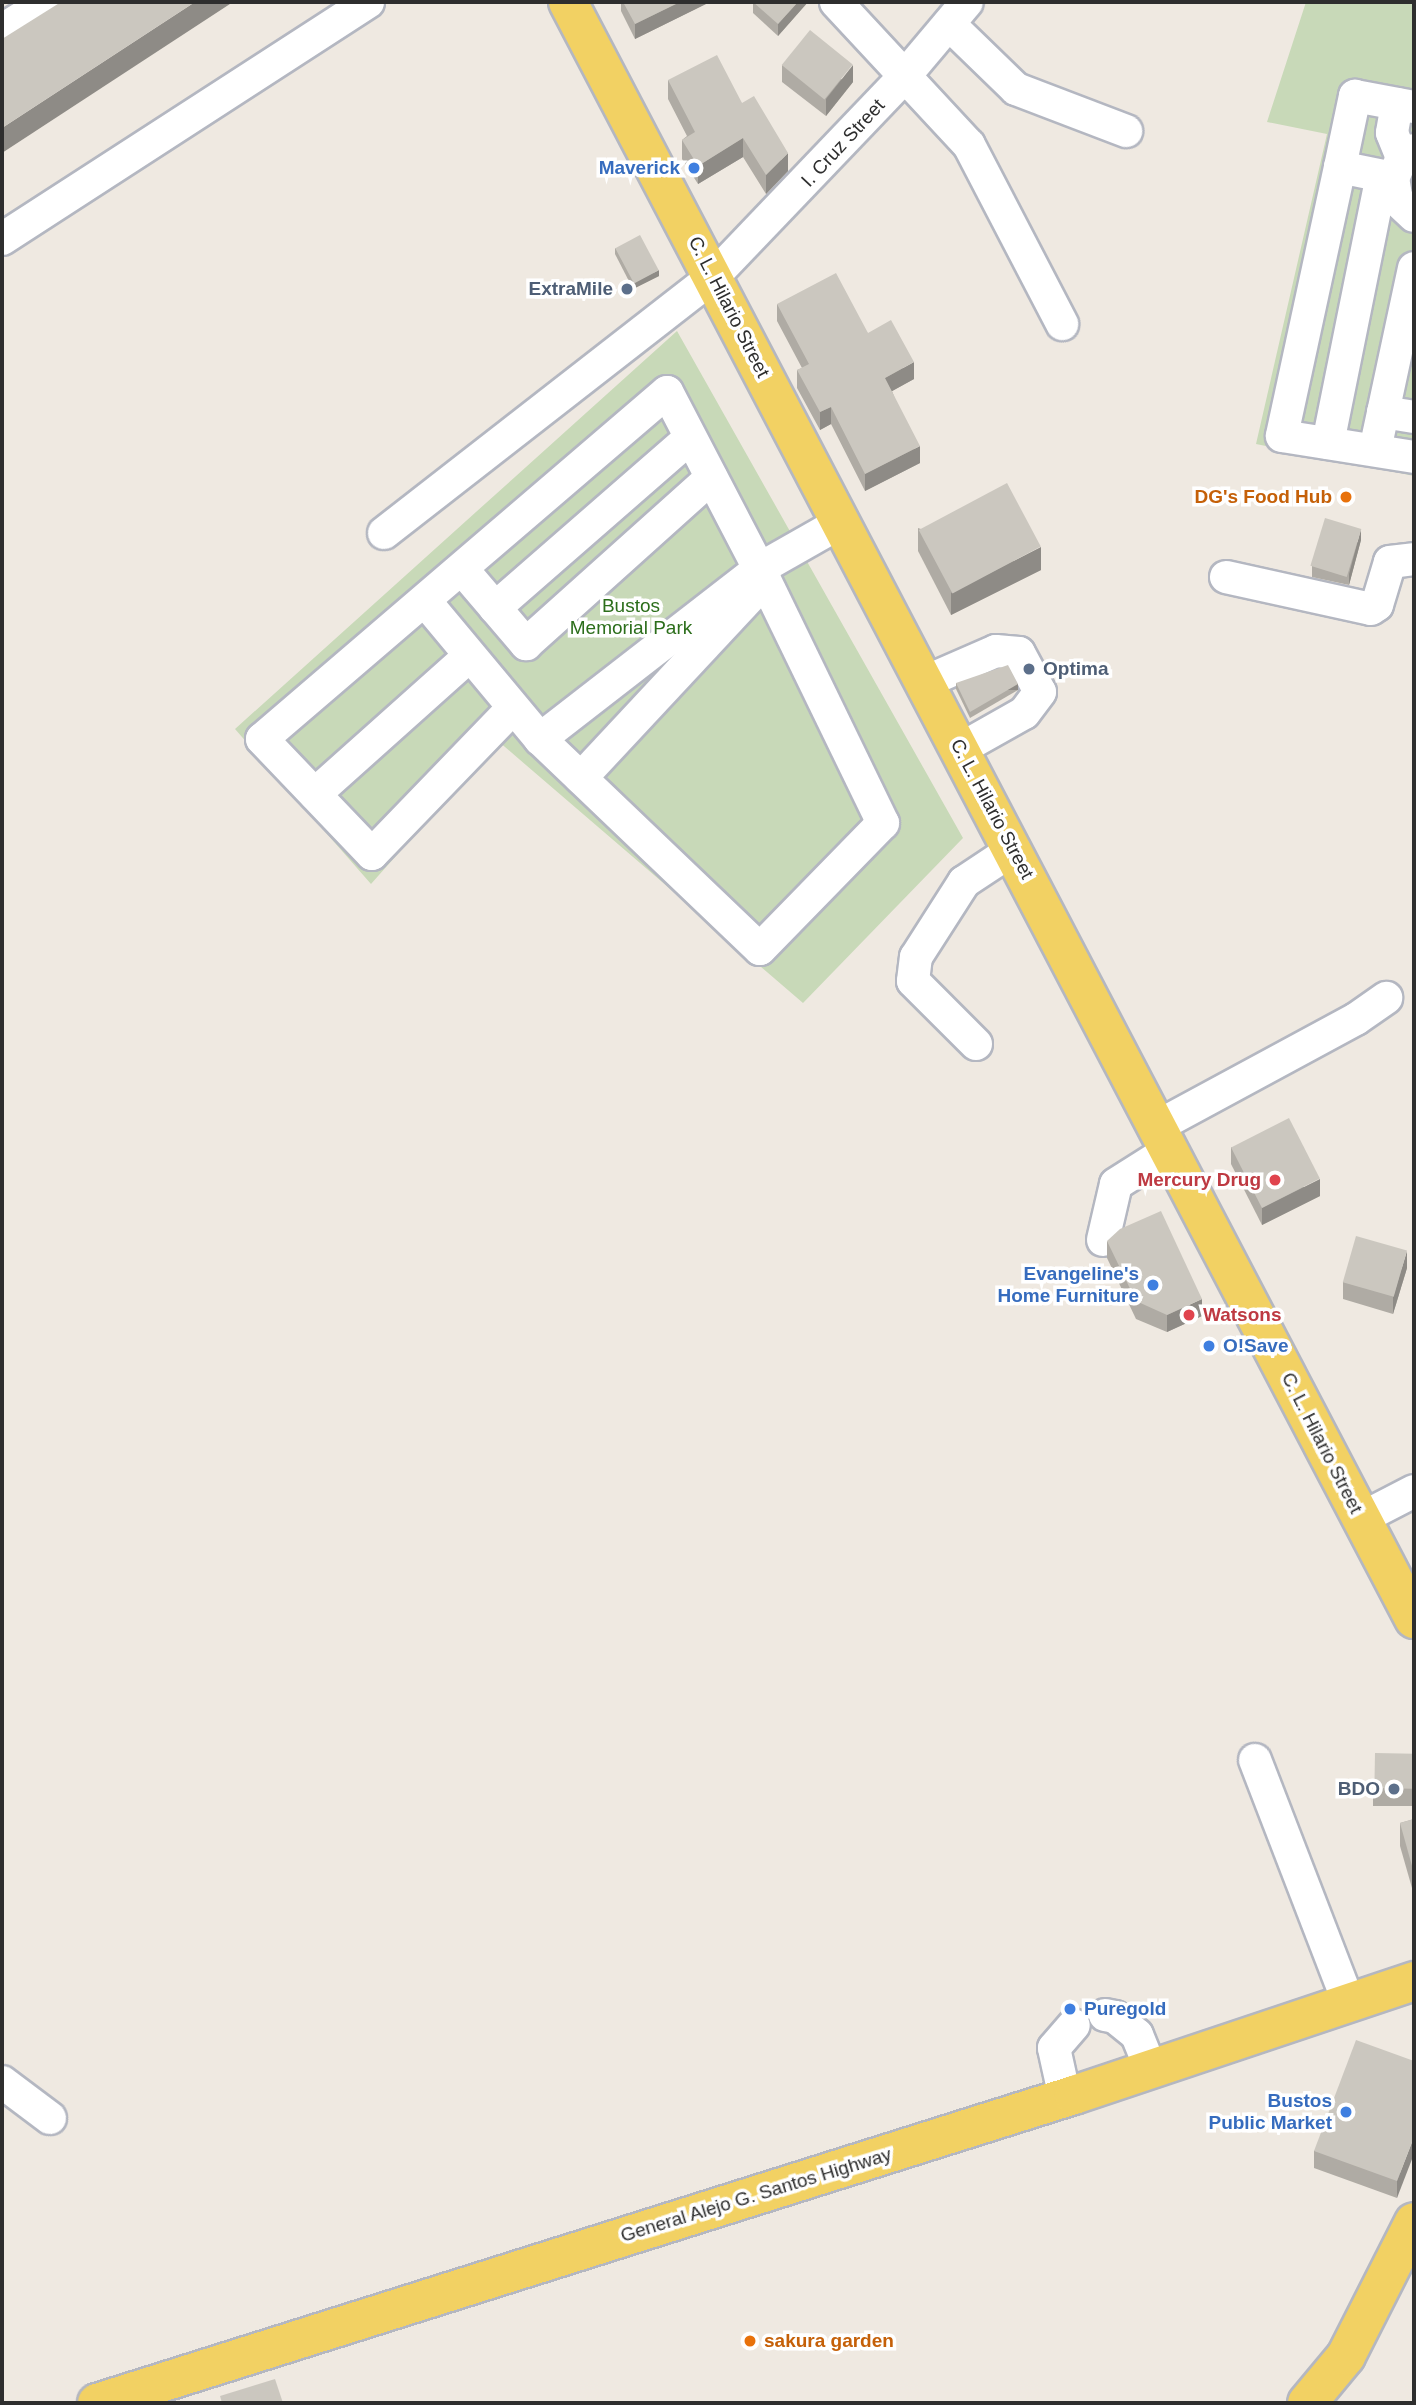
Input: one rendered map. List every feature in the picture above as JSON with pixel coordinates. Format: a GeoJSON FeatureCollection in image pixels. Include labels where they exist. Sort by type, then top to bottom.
{"type":"FeatureCollection","features":[{"type":"Feature","properties":{"kind":"main road","name":"C. L. Hilario Street"},"geometry":{"type":"LineString","coordinates":[[568,2],[1014,849],[1414,1619]]}},
{"type":"Feature","properties":{"kind":"main road","name":"General Alejo G. Santos Highway"},"geometry":{"type":"LineString","coordinates":[[97,2403],[1065,2098],[1414,1981]]}},
{"type":"Feature","properties":{"kind":"main road"},"geometry":{"type":"LineString","coordinates":[[1307,2403],[1346,2356],[1410,2241]]}},
{"type":"Feature","properties":{"kind":"street"},"geometry":{"type":"LineString","coordinates":[[2,30],[47,2]]}},
{"type":"Feature","properties":{"kind":"street"},"geometry":{"type":"LineString","coordinates":[[2,239],[368,2]]}},
{"type":"Feature","properties":{"kind":"street"},"geometry":{"type":"LineString","coordinates":[[836,2],[903,78],[969,145],[1062,324]]}},
{"type":"Feature","properties":{"kind":"street"},"geometry":{"type":"LineString","coordinates":[[958,13],[1016,89],[1126,131]]}},
{"type":"Feature","properties":{"kind":"street","name":"I. Cruz Street"},"geometry":{"type":"LineString","coordinates":[[383,533],[712,278],[903,78],[958,13]]}},
{"type":"Feature","properties":{"kind":"street"},"geometry":{"type":"LineString","coordinates":[[1414,216],[1397,200],[1398,166],[1392,133],[1405,105],[1355,96],[1282,436],[1414,457]]}},
{"type":"Feature","properties":{"kind":"street"},"geometry":{"type":"LineString","coordinates":[[1340,167],[1398,166]]}},
{"type":"Feature","properties":{"kind":"street"},"geometry":{"type":"LineString","coordinates":[[1328,443],[1398,166]]}},
{"type":"Feature","properties":{"kind":"street"},"geometry":{"type":"LineString","coordinates":[[1375,450],[1383,412],[1403,373],[1413,279]]}},
{"type":"Feature","properties":{"kind":"street"},"geometry":{"type":"LineString","coordinates":[[425,601],[468,657],[540,739],[760,949],[883,823],[770,568],[711,478],[667,392],[262,739],[372,854],[512,709]]}},
{"type":"Feature","properties":{"kind":"street"},"geometry":{"type":"LineString","coordinates":[[1383,412],[1414,417]]}},
{"type":"Feature","properties":{"kind":"street"},"geometry":{"type":"LineString","coordinates":[[495,608],[690,438]]}},
{"type":"Feature","properties":{"kind":"street"},"geometry":{"type":"LineString","coordinates":[[462,569],[526,644],[711,478]]}},
{"type":"Feature","properties":{"kind":"street"},"geometry":{"type":"LineString","coordinates":[[540,739],[770,568],[840,523]]}},
{"type":"Feature","properties":{"kind":"street"},"geometry":{"type":"LineString","coordinates":[[1226,577],[1371,609],[1377,605],[1390,562],[1397,558],[1414,559]]}},
{"type":"Feature","properties":{"kind":"street"},"geometry":{"type":"LineString","coordinates":[[581,778],[770,568]]}},
{"type":"Feature","properties":{"kind":"street"},"geometry":{"type":"LineString","coordinates":[[925,682],[996,650],[1019,653],[1040,692],[1024,713],[960,749]]}},
{"type":"Feature","properties":{"kind":"street"},"geometry":{"type":"LineString","coordinates":[[315,794],[468,657]]}},
{"type":"Feature","properties":{"kind":"street"},"geometry":{"type":"LineString","coordinates":[[976,1044],[913,981],[916,957],[964,882],[1014,849]]}},
{"type":"Feature","properties":{"kind":"street"},"geometry":{"type":"LineString","coordinates":[[1103,1240],[1116,1184],[1164,1138],[1386,998]]}},
{"type":"Feature","properties":{"kind":"street"},"geometry":{"type":"LineString","coordinates":[[1360,1519],[1414,1491]]}},
{"type":"Feature","properties":{"kind":"street"},"geometry":{"type":"LineString","coordinates":[[1255,1760],[1349,2003]]}},
{"type":"Feature","properties":{"kind":"street"},"geometry":{"type":"LineString","coordinates":[[1105,2015],[1115,2017],[1137,2035],[1151,2069]]}},
{"type":"Feature","properties":{"kind":"street"},"geometry":{"type":"LineString","coordinates":[[1065,2098],[1054,2048],[1074,2025]]}},
{"type":"Feature","properties":{"kind":"street"},"geometry":{"type":"LineString","coordinates":[[2,2082],[50,2118]]}},
{"type":"Feature","properties":{"kind":"green space"},"geometry":{"type":"Polygon","coordinates":[[[1306,2],[1414,2],[1414,476],[1256,444],[1327,134],[1267,122],[1306,2]]]}},
{"type":"Feature","properties":{"kind":"green space","name":"Bustos Memorial Park"},"geometry":{"type":"Polygon","coordinates":[[[677,331],[963,838],[803,1003],[498,741],[371,884],[235,729],[677,331]]]}},
{"type":"Feature","properties":{"kind":"building"},"geometry":{"type":"Polygon","coordinates":[[[61,2],[195,2],[2,128],[2,39],[61,2]]]}},
{"type":"Feature","properties":{"kind":"building"},"geometry":{"type":"Polygon","coordinates":[[[623,2],[680,2],[635,24],[623,2]]]}},
{"type":"Feature","properties":{"kind":"building"},"geometry":{"type":"Polygon","coordinates":[[[753,2],[798,2],[778,24],[753,2]]]}},
{"type":"Feature","properties":{"kind":"building"},"geometry":{"type":"Polygon","coordinates":[[[810,30],[853,65],[824,100],[782,65],[810,30]]]}},
{"type":"Feature","properties":{"kind":"building"},"geometry":{"type":"Polygon","coordinates":[[[717,55],[742,103],[754,96],[788,153],[766,175],[743,138],[698,166],[682,140],[695,132],[668,80],[717,55]]]}},
{"type":"Feature","properties":{"kind":"building"},"geometry":{"type":"Polygon","coordinates":[[[640,235],[659,270],[634,283],[615,248],[640,235]]]}},
{"type":"Feature","properties":{"kind":"building"},"geometry":{"type":"Polygon","coordinates":[[[836,273],[868,333],[891,320],[914,362],[885,378],[920,446],[865,474],[831,407],[820,412],[797,370],[809,364],[777,304],[836,273]]]}},
{"type":"Feature","properties":{"kind":"building"},"geometry":{"type":"Polygon","coordinates":[[[1007,483],[1041,547],[953,594],[919,530],[1007,483]]]}},
{"type":"Feature","properties":{"kind":"building"},"geometry":{"type":"Polygon","coordinates":[[[1325,518],[1361,529],[1347,577],[1310,566],[1325,518]]]}},
{"type":"Feature","properties":{"kind":"building"},"geometry":{"type":"Polygon","coordinates":[[[1008,665],[1018,684],[970,712],[956,683],[1008,665]]]}},
{"type":"Feature","properties":{"kind":"building","name":"Mercury Drug"},"geometry":{"type":"Polygon","coordinates":[[[1289,1118],[1320,1179],[1262,1208],[1231,1148],[1289,1118]]]}},
{"type":"Feature","properties":{"kind":"building","name":"Evangeline's Home Furniture"},"geometry":{"type":"Polygon","coordinates":[[[1161,1211],[1202,1299],[1167,1315],[1136,1301],[1107,1241],[1120,1229],[1161,1211]]]}},
{"type":"Feature","properties":{"kind":"building"},"geometry":{"type":"Polygon","coordinates":[[[1356,1236],[1407,1251],[1394,1297],[1343,1282],[1356,1236]]]}},
{"type":"Feature","properties":{"kind":"building"},"geometry":{"type":"Polygon","coordinates":[[[1375,1753],[1414,1754],[1413,1789],[1374,1788],[1375,1753]]]}},
{"type":"Feature","properties":{"kind":"building"},"geometry":{"type":"Polygon","coordinates":[[[1414,1819],[1414,1873],[1400,1823],[1414,1819]]]}},
{"type":"Feature","properties":{"kind":"building"},"geometry":{"type":"Polygon","coordinates":[[[1356,2040],[1414,2061],[1414,2137],[1397,2181],[1314,2151],[1356,2040]]]}},
{"type":"Feature","properties":{"kind":"building"},"geometry":{"type":"Polygon","coordinates":[[[275,2379],[283,2403],[222,2403],[220,2396],[275,2379]]]}},
{"type":"Feature","properties":{"kind":"place","name":"Maverick"},"geometry":{"type":"Point","coordinates":[694,168]}},
{"type":"Feature","properties":{"kind":"place","name":"ExtraMile"},"geometry":{"type":"Point","coordinates":[627,289]}},
{"type":"Feature","properties":{"kind":"place","name":"DG's Food Hub"},"geometry":{"type":"Point","coordinates":[1346,497]}},
{"type":"Feature","properties":{"kind":"place","name":"Optima"},"geometry":{"type":"Point","coordinates":[1029,669]}},
{"type":"Feature","properties":{"kind":"place","name":"Mercury Drug"},"geometry":{"type":"Point","coordinates":[1275,1180]}},
{"type":"Feature","properties":{"kind":"place","name":"Evangeline's Home Furniture"},"geometry":{"type":"Point","coordinates":[1153,1285]}},
{"type":"Feature","properties":{"kind":"place","name":"Watsons"},"geometry":{"type":"Point","coordinates":[1189,1315]}},
{"type":"Feature","properties":{"kind":"place","name":"O!Save"},"geometry":{"type":"Point","coordinates":[1209,1346]}},
{"type":"Feature","properties":{"kind":"place","name":"BDO"},"geometry":{"type":"Point","coordinates":[1394,1789]}},
{"type":"Feature","properties":{"kind":"place","name":"Puregold"},"geometry":{"type":"Point","coordinates":[1070,2009]}},
{"type":"Feature","properties":{"kind":"place","name":"Bustos Public Market"},"geometry":{"type":"Point","coordinates":[1346,2112]}},
{"type":"Feature","properties":{"kind":"place","name":"sakura garden"},"geometry":{"type":"Point","coordinates":[750,2341]}}]}
